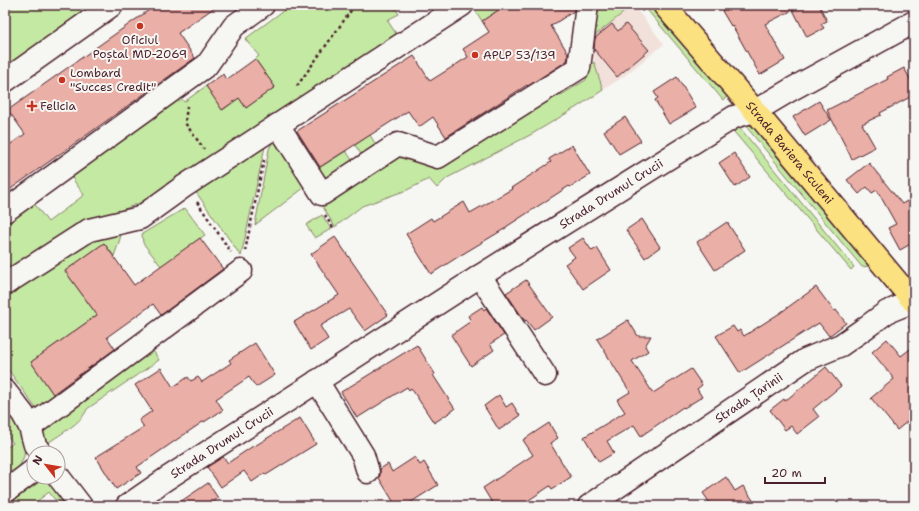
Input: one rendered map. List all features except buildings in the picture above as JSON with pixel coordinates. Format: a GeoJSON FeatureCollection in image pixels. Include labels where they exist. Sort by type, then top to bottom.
{"type":"FeatureCollection","features":[{"type":"Feature","properties":{"kind":"main road","name":"Strada Bariera Sculeni"},"geometry":{"type":"LineString","coordinates":[[664,5],[914,302]]}},
{"type":"Feature","properties":{"kind":"street"},"geometry":{"type":"LineString","coordinates":[[5,81],[112,5]]}},
{"type":"Feature","properties":{"kind":"street"},"geometry":{"type":"LineString","coordinates":[[5,211],[208,65],[234,26],[263,5]]}},
{"type":"Feature","properties":{"kind":"street"},"geometry":{"type":"LineString","coordinates":[[5,284],[89,230],[140,218],[186,185],[462,5]]}},
{"type":"Feature","properties":{"kind":"street"},"geometry":{"type":"LineString","coordinates":[[274,128],[322,194],[398,144],[438,157],[579,68],[587,5]]}},
{"type":"Feature","properties":{"kind":"street","name":"Strada Drumul Crucii"},"geometry":{"type":"LineString","coordinates":[[128,506],[173,474],[480,276],[734,117],[755,112],[792,89],[914,22]]}},
{"type":"Feature","properties":{"kind":"street"},"geometry":{"type":"LineString","coordinates":[[30,428],[241,269]]}},
{"type":"Feature","properties":{"kind":"street"},"geometry":{"type":"LineString","coordinates":[[480,276],[544,374]]}},
{"type":"Feature","properties":{"kind":"street","name":"Strada Țarinii"},"geometry":{"type":"LineString","coordinates":[[589,506],[805,360],[841,345],[887,312],[914,302]]}},
{"type":"Feature","properties":{"kind":"street"},"geometry":{"type":"LineString","coordinates":[[317,381],[363,455],[368,472]]}},
{"type":"Feature","properties":{"kind":"street"},"geometry":{"type":"LineString","coordinates":[[5,391],[23,414],[36,445]]}},
{"type":"Feature","properties":{"kind":"street"},"geometry":{"type":"LineString","coordinates":[[5,492],[26,476]]}},
{"type":"Feature","properties":{"kind":"street"},"geometry":{"type":"LineString","coordinates":[[65,485],[81,506]]}},
{"type":"Feature","properties":{"kind":"path"},"geometry":{"type":"LineString","coordinates":[[297,86],[355,5]]}},
{"type":"Feature","properties":{"kind":"path"},"geometry":{"type":"LineString","coordinates":[[177,86],[187,103],[185,123],[215,166]]}},
{"type":"Feature","properties":{"kind":"path"},"geometry":{"type":"LineString","coordinates":[[241,269],[274,128]]}},
{"type":"Feature","properties":{"kind":"path"},"geometry":{"type":"LineString","coordinates":[[186,185],[241,269]]}},
{"type":"Feature","properties":{"kind":"shaded area"},"geometry":{"type":"Polygon","coordinates":[[[633,5],[664,44],[623,77],[603,90],[588,41],[633,5]]]}},
{"type":"Feature","properties":{"kind":"green space"},"geometry":{"type":"Polygon","coordinates":[[[5,5],[96,5],[5,70],[5,5]]]}},
{"type":"Feature","properties":{"kind":"green space"},"geometry":{"type":"Polygon","coordinates":[[[291,5],[393,5],[399,14],[387,20],[397,35],[203,164],[140,203],[91,222],[5,278],[5,223],[33,202],[48,222],[84,195],[70,175],[177,93],[184,102],[206,86],[223,110],[239,98],[246,108],[275,87],[255,59],[259,56],[245,39],[291,5]]]}},
{"type":"Feature","properties":{"kind":"green space"},"geometry":{"type":"Polygon","coordinates":[[[477,5],[506,5],[482,21],[473,7],[477,5]]]}},
{"type":"Feature","properties":{"kind":"green space"},"geometry":{"type":"Polygon","coordinates":[[[593,5],[633,5],[588,41],[593,5]]]}},
{"type":"Feature","properties":{"kind":"green space"},"geometry":{"type":"Polygon","coordinates":[[[643,5],[651,5],[728,96],[723,100],[643,5]]]}},
{"type":"Feature","properties":{"kind":"green space"},"geometry":{"type":"Polygon","coordinates":[[[594,62],[603,90],[532,134],[447,178],[437,188],[429,179],[407,190],[362,206],[335,227],[323,207],[324,201],[396,156],[402,156],[433,168],[556,88],[561,95],[586,80],[589,66],[594,62]]]}},
{"type":"Feature","properties":{"kind":"green space"},"geometry":{"type":"Polygon","coordinates":[[[744,124],[748,124],[753,127],[869,266],[862,267],[744,124]]]}},
{"type":"Feature","properties":{"kind":"green space"},"geometry":{"type":"Polygon","coordinates":[[[740,128],[854,267],[851,270],[734,132],[735,129],[740,128]]]}},
{"type":"Feature","properties":{"kind":"green space"},"geometry":{"type":"Polygon","coordinates":[[[370,135],[376,145],[376,152],[365,160],[355,145],[370,135]]]}},
{"type":"Feature","properties":{"kind":"green space"},"geometry":{"type":"Polygon","coordinates":[[[274,139],[309,184],[255,225],[269,149],[274,139]]]}},
{"type":"Feature","properties":{"kind":"green space"},"geometry":{"type":"Polygon","coordinates":[[[266,142],[241,256],[193,188],[266,142]]]}},
{"type":"Feature","properties":{"kind":"green space"},"geometry":{"type":"Polygon","coordinates":[[[346,151],[356,166],[327,183],[316,170],[346,151]]]}},
{"type":"Feature","properties":{"kind":"green space"},"geometry":{"type":"Polygon","coordinates":[[[185,208],[205,235],[161,266],[143,243],[142,234],[185,208]]]}},
{"type":"Feature","properties":{"kind":"green space"},"geometry":{"type":"Polygon","coordinates":[[[322,215],[331,229],[315,238],[306,225],[322,215]]]}},
{"type":"Feature","properties":{"kind":"green space"},"geometry":{"type":"Polygon","coordinates":[[[117,232],[121,235],[114,256],[104,243],[65,271],[97,315],[31,362],[58,401],[37,410],[5,365],[5,292],[88,237],[117,232]]]}},
{"type":"Feature","properties":{"kind":"green space"},"geometry":{"type":"Polygon","coordinates":[[[152,349],[159,360],[87,409],[76,424],[48,443],[49,445],[45,445],[39,435],[41,429],[152,349]]]}},
{"type":"Feature","properties":{"kind":"green space"},"geometry":{"type":"Polygon","coordinates":[[[9,413],[22,433],[25,445],[24,456],[19,468],[5,484],[5,449],[13,443],[5,432],[5,416],[9,413]]]}},
{"type":"Feature","properties":{"kind":"green space"},"geometry":{"type":"Polygon","coordinates":[[[35,485],[53,485],[69,506],[62,506],[49,492],[31,506],[5,506],[35,485]]]}},
{"type":"Feature","properties":{"kind":"place","name":"Oficiul Poștal MD-2069"},"geometry":{"type":"Point","coordinates":[140,26]}},
{"type":"Feature","properties":{"kind":"place","name":"APLP 53/139"},"geometry":{"type":"Point","coordinates":[475,55]}},
{"type":"Feature","properties":{"kind":"place","name":"Lombard \"Succes Credit\""},"geometry":{"type":"Point","coordinates":[62,80]}},
{"type":"Feature","properties":{"kind":"place","name":"Felicia"},"geometry":{"type":"Point","coordinates":[32,106]}}]}
